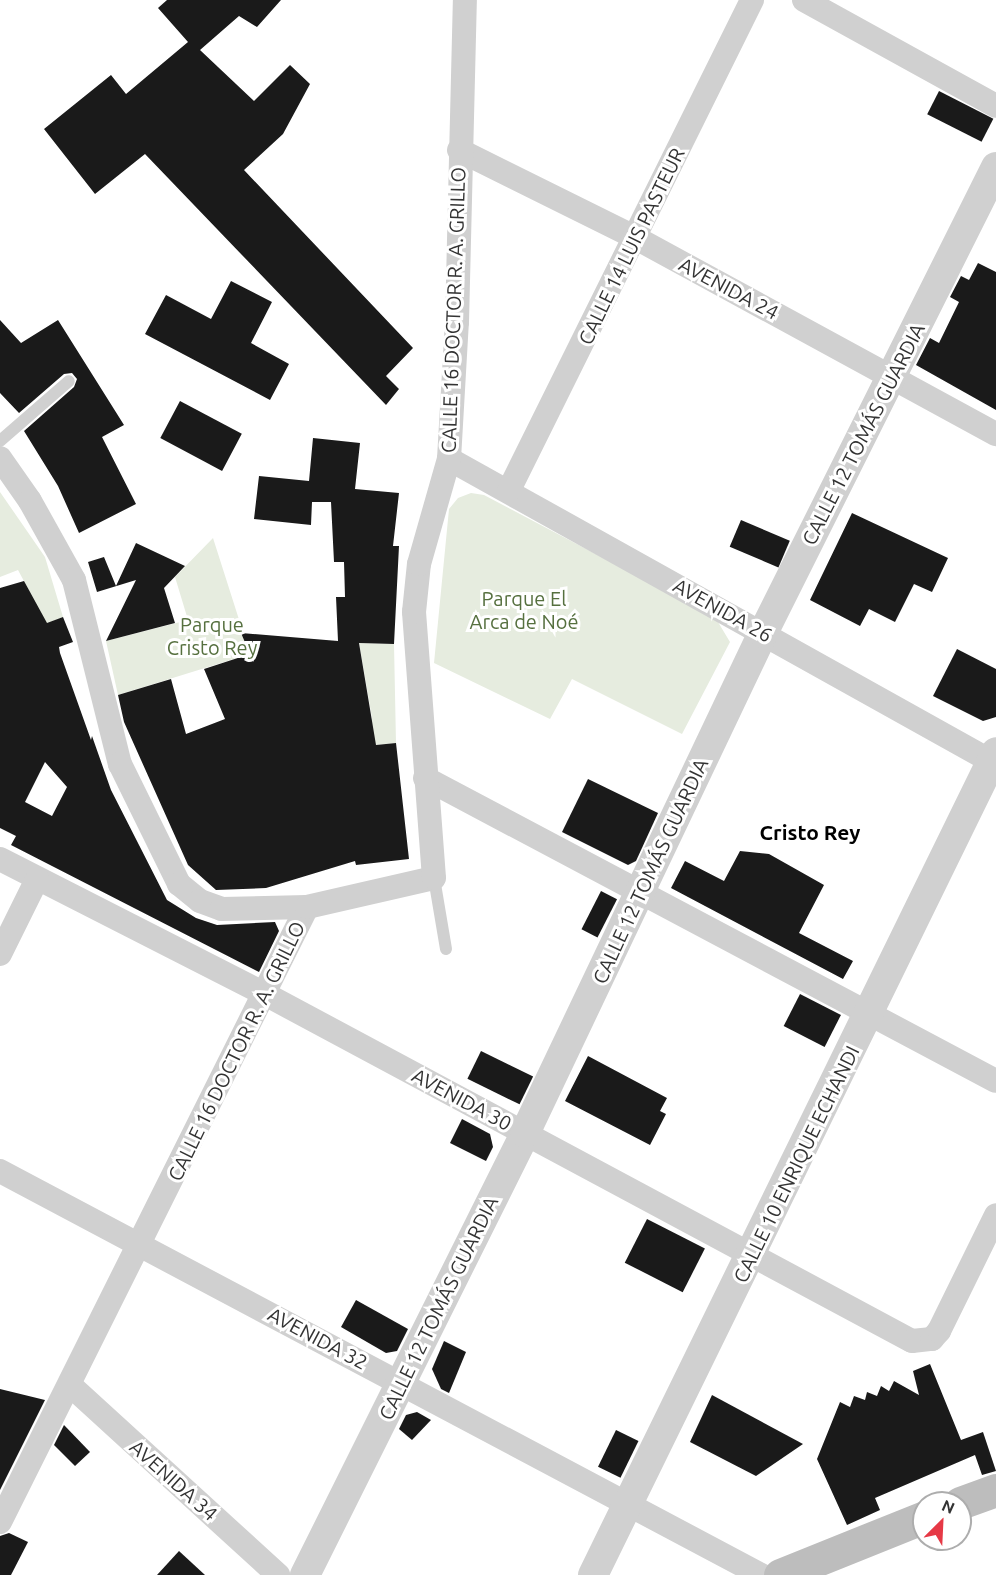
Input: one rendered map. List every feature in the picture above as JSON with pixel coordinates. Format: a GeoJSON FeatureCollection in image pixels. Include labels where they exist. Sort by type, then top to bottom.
{"type":"FeatureCollection","features":[{"type":"Feature","properties":{"kind":"main road"},"geometry":{"type":"LineString","coordinates":[[972,1499],[996,1490]]}},
{"type":"Feature","properties":{"kind":"main road"},"geometry":{"type":"LineString","coordinates":[[780,1575],[912,1522]]}},
{"type":"Feature","properties":{"kind":"street","name":"CALLE 16 DOCTOR R. A. GRILLO"},"geometry":{"type":"LineString","coordinates":[[0,1522],[141,1245],[307,907],[434,878],[414,612],[419,564],[449,459],[457,321],[459,150],[465,0]]}},
{"type":"Feature","properties":{"kind":"street","name":"CALLE 14 LUIS PASTEUR"},"geometry":{"type":"LineString","coordinates":[[509,490],[636,238],[752,0]]}},
{"type":"Feature","properties":{"kind":"street"},"geometry":{"type":"LineString","coordinates":[[804,0],[996,106]]}},
{"type":"Feature","properties":{"kind":"street","name":"AVENIDA 24"},"geometry":{"type":"LineString","coordinates":[[459,150],[636,238],[996,434]]}},
{"type":"Feature","properties":{"kind":"street","name":"CALLE 12 TOMÁS GUARDIA"},"geometry":{"type":"LineString","coordinates":[[305,1575],[525,1133],[763,633],[996,167]]}},
{"type":"Feature","properties":{"kind":"street"},"geometry":{"type":"LineString","coordinates":[[0,458],[36,510],[74,580],[120,764],[179,884],[200,901],[222,909],[307,907]]}},
{"type":"Feature","properties":{"kind":"street","name":"AVENIDA 26"},"geometry":{"type":"LineString","coordinates":[[449,459],[994,759]]}},
{"type":"Feature","properties":{"kind":"street","name":"CALLE 10 ENRIQUE ECHANDI"},"geometry":{"type":"LineString","coordinates":[[593,1575],[752,1256],[994,759]]}},
{"type":"Feature","properties":{"kind":"street"},"geometry":{"type":"LineString","coordinates":[[425,778],[996,1080]]}},
{"type":"Feature","properties":{"kind":"street","name":"AVENIDA 30"},"geometry":{"type":"LineString","coordinates":[[0,859],[266,994],[912,1341],[922,1342],[939,1331],[996,1215]]}},
{"type":"Feature","properties":{"kind":"street"},"geometry":{"type":"LineString","coordinates":[[0,954],[37,879]]}},
{"type":"Feature","properties":{"kind":"street","name":"AVENIDA 32"},"geometry":{"type":"LineString","coordinates":[[0,1171],[762,1575]]}},
{"type":"Feature","properties":{"kind":"street","name":"AVENIDA 34"},"geometry":{"type":"LineString","coordinates":[[70,1385],[278,1575]]}},
{"type":"Feature","properties":{"kind":"lane"},"geometry":{"type":"LineString","coordinates":[[0,441],[69,381]]}},
{"type":"Feature","properties":{"kind":"lane"},"geometry":{"type":"LineString","coordinates":[[434,878],[446,949]]}},
{"type":"Feature","properties":{"kind":"green space"},"geometry":{"type":"Polygon","coordinates":[[[0,492],[45,557],[63,617],[29,631],[33,598],[18,570],[0,577],[0,492]]]}},
{"type":"Feature","properties":{"kind":"green space","name":"Parque El Arca de Noé"},"geometry":{"type":"Polygon","coordinates":[[[471,493],[484,495],[715,617],[730,642],[682,734],[572,679],[550,719],[434,663],[449,509],[458,498],[471,493]]]}},
{"type":"Feature","properties":{"kind":"green space","name":"Parque Cristo Rey"},"geometry":{"type":"Polygon","coordinates":[[[213,538],[250,654],[118,695],[106,641],[188,620],[175,577],[213,538]]]}},
{"type":"Feature","properties":{"kind":"green space"},"geometry":{"type":"Polygon","coordinates":[[[359,643],[394,644],[396,743],[354,747],[372,718],[359,643]]]}},
{"type":"Feature","properties":{"kind":"building"},"geometry":{"type":"Polygon","coordinates":[[[167,0],[281,0],[257,27],[239,16],[200,50],[254,101],[290,65],[310,84],[283,134],[244,170],[413,348],[386,376],[399,389],[386,405],[145,154],[95,194],[44,129],[111,75],[126,94],[188,42],[158,8],[167,0]]]}},
{"type":"Feature","properties":{"kind":"building"},"geometry":{"type":"Polygon","coordinates":[[[939,91],[993,119],[982,142],[927,114],[939,91]]]}},
{"type":"Feature","properties":{"kind":"building"},"geometry":{"type":"Polygon","coordinates":[[[978,263],[996,272],[996,410],[916,365],[930,338],[939,343],[959,302],[950,297],[961,276],[969,280],[978,263]]]}},
{"type":"Feature","properties":{"kind":"building"},"geometry":{"type":"Polygon","coordinates":[[[231,281],[272,302],[251,343],[289,364],[270,400],[145,334],[166,295],[211,319],[231,281]]]}},
{"type":"Feature","properties":{"kind":"building"},"geometry":{"type":"Polygon","coordinates":[[[0,320],[21,343],[58,320],[124,425],[102,437],[136,504],[79,533],[58,486],[24,431],[74,387],[77,379],[72,373],[64,374],[19,413],[0,393],[0,320]]]}},
{"type":"Feature","properties":{"kind":"building"},"geometry":{"type":"Polygon","coordinates":[[[180,401],[242,434],[222,471],[160,438],[180,401]]]}},
{"type":"Feature","properties":{"kind":"building"},"geometry":{"type":"Polygon","coordinates":[[[313,438],[360,443],[355,489],[399,493],[393,546],[399,546],[394,644],[359,643],[376,745],[396,743],[409,859],[356,865],[355,861],[266,888],[216,890],[188,865],[124,722],[118,695],[171,679],[186,734],[225,719],[204,669],[250,654],[241,633],[338,641],[336,597],[345,597],[344,562],[334,562],[331,502],[312,502],[311,525],[254,519],[259,476],[309,481],[313,438]]]}},
{"type":"Feature","properties":{"kind":"building"},"geometry":{"type":"Polygon","coordinates":[[[852,513],[948,558],[932,592],[914,584],[895,622],[869,609],[860,626],[810,600],[852,513]]]}},
{"type":"Feature","properties":{"kind":"building"},"geometry":{"type":"Polygon","coordinates":[[[741,520],[790,541],[778,567],[730,547],[741,520]]]}},
{"type":"Feature","properties":{"kind":"building"},"geometry":{"type":"Polygon","coordinates":[[[136,543],[185,566],[164,588],[175,623],[106,641],[136,580],[97,592],[88,562],[104,557],[116,586],[136,543]]]}},
{"type":"Feature","properties":{"kind":"building"},"geometry":{"type":"Polygon","coordinates":[[[24,581],[47,623],[63,617],[73,642],[59,647],[60,653],[91,740],[92,736],[111,790],[167,900],[196,918],[217,925],[275,922],[279,931],[259,972],[11,845],[16,836],[0,828],[0,588],[24,581]],[[45,762],[25,802],[52,816],[67,787],[45,762]]]}},
{"type":"Feature","properties":{"kind":"building"},"geometry":{"type":"Polygon","coordinates":[[[957,649],[996,669],[996,717],[983,721],[933,696],[957,649]]]}},
{"type":"Feature","properties":{"kind":"building"},"geometry":{"type":"Polygon","coordinates":[[[588,779],[658,813],[636,861],[628,865],[562,832],[588,779]]]}},
{"type":"Feature","properties":{"kind":"building"},"geometry":{"type":"Polygon","coordinates":[[[740,851],[769,854],[824,885],[799,933],[853,961],[843,979],[671,888],[685,861],[724,881],[740,851]]]}},
{"type":"Feature","properties":{"kind":"building"},"geometry":{"type":"Polygon","coordinates":[[[601,891],[617,899],[598,937],[581,929],[601,891]]]}},
{"type":"Feature","properties":{"kind":"building"},"geometry":{"type":"Polygon","coordinates":[[[800,994],[841,1015],[825,1047],[784,1026],[800,994]]]}},
{"type":"Feature","properties":{"kind":"building"},"geometry":{"type":"Polygon","coordinates":[[[481,1051],[533,1076],[520,1104],[467,1079],[481,1051]]]}},
{"type":"Feature","properties":{"kind":"building"},"geometry":{"type":"Polygon","coordinates":[[[588,1056],[667,1098],[660,1111],[666,1114],[650,1145],[565,1101],[588,1056]]]}},
{"type":"Feature","properties":{"kind":"building"},"geometry":{"type":"Polygon","coordinates":[[[462,1119],[490,1134],[493,1147],[486,1161],[450,1143],[462,1119]]]}},
{"type":"Feature","properties":{"kind":"building"},"geometry":{"type":"Polygon","coordinates":[[[647,1219],[705,1249],[683,1292],[625,1263],[647,1219]]]}},
{"type":"Feature","properties":{"kind":"building"},"geometry":{"type":"Polygon","coordinates":[[[356,1300],[408,1329],[397,1351],[386,1353],[341,1327],[356,1300]]]}},
{"type":"Feature","properties":{"kind":"building"},"geometry":{"type":"Polygon","coordinates":[[[444,1341],[466,1352],[449,1393],[441,1389],[432,1369],[444,1341]]]}},
{"type":"Feature","properties":{"kind":"building"},"geometry":{"type":"Polygon","coordinates":[[[930,1364],[961,1440],[983,1432],[996,1471],[982,1475],[975,1455],[875,1498],[880,1510],[847,1525],[817,1459],[840,1402],[850,1407],[854,1396],[865,1400],[867,1392],[877,1396],[881,1386],[889,1391],[894,1381],[919,1395],[913,1371],[930,1364]]]}},
{"type":"Feature","properties":{"kind":"building"},"geometry":{"type":"Polygon","coordinates":[[[0,1389],[45,1400],[0,1490],[0,1389]]]}},
{"type":"Feature","properties":{"kind":"building"},"geometry":{"type":"Polygon","coordinates":[[[712,1395],[803,1444],[756,1476],[690,1442],[712,1395]]]}},
{"type":"Feature","properties":{"kind":"building"},"geometry":{"type":"Polygon","coordinates":[[[417,1412],[431,1420],[412,1440],[399,1429],[406,1415],[417,1412]]]}},
{"type":"Feature","properties":{"kind":"building"},"geometry":{"type":"Polygon","coordinates":[[[64,1425],[90,1452],[75,1466],[54,1445],[64,1425]]]}},
{"type":"Feature","properties":{"kind":"building"},"geometry":{"type":"Polygon","coordinates":[[[616,1430],[638,1441],[620,1478],[598,1467],[616,1430]]]}},
{"type":"Feature","properties":{"kind":"building"},"geometry":{"type":"Polygon","coordinates":[[[9,1533],[28,1542],[11,1575],[0,1575],[0,1536],[9,1533]]]}},
{"type":"Feature","properties":{"kind":"building"},"geometry":{"type":"Polygon","coordinates":[[[179,1551],[205,1575],[157,1575],[179,1551]]]}},
{"type":"Feature","properties":{"kind":"district","name":"Cristo Rey"},"geometry":{"type":"Point","coordinates":[810,832]}}]}
